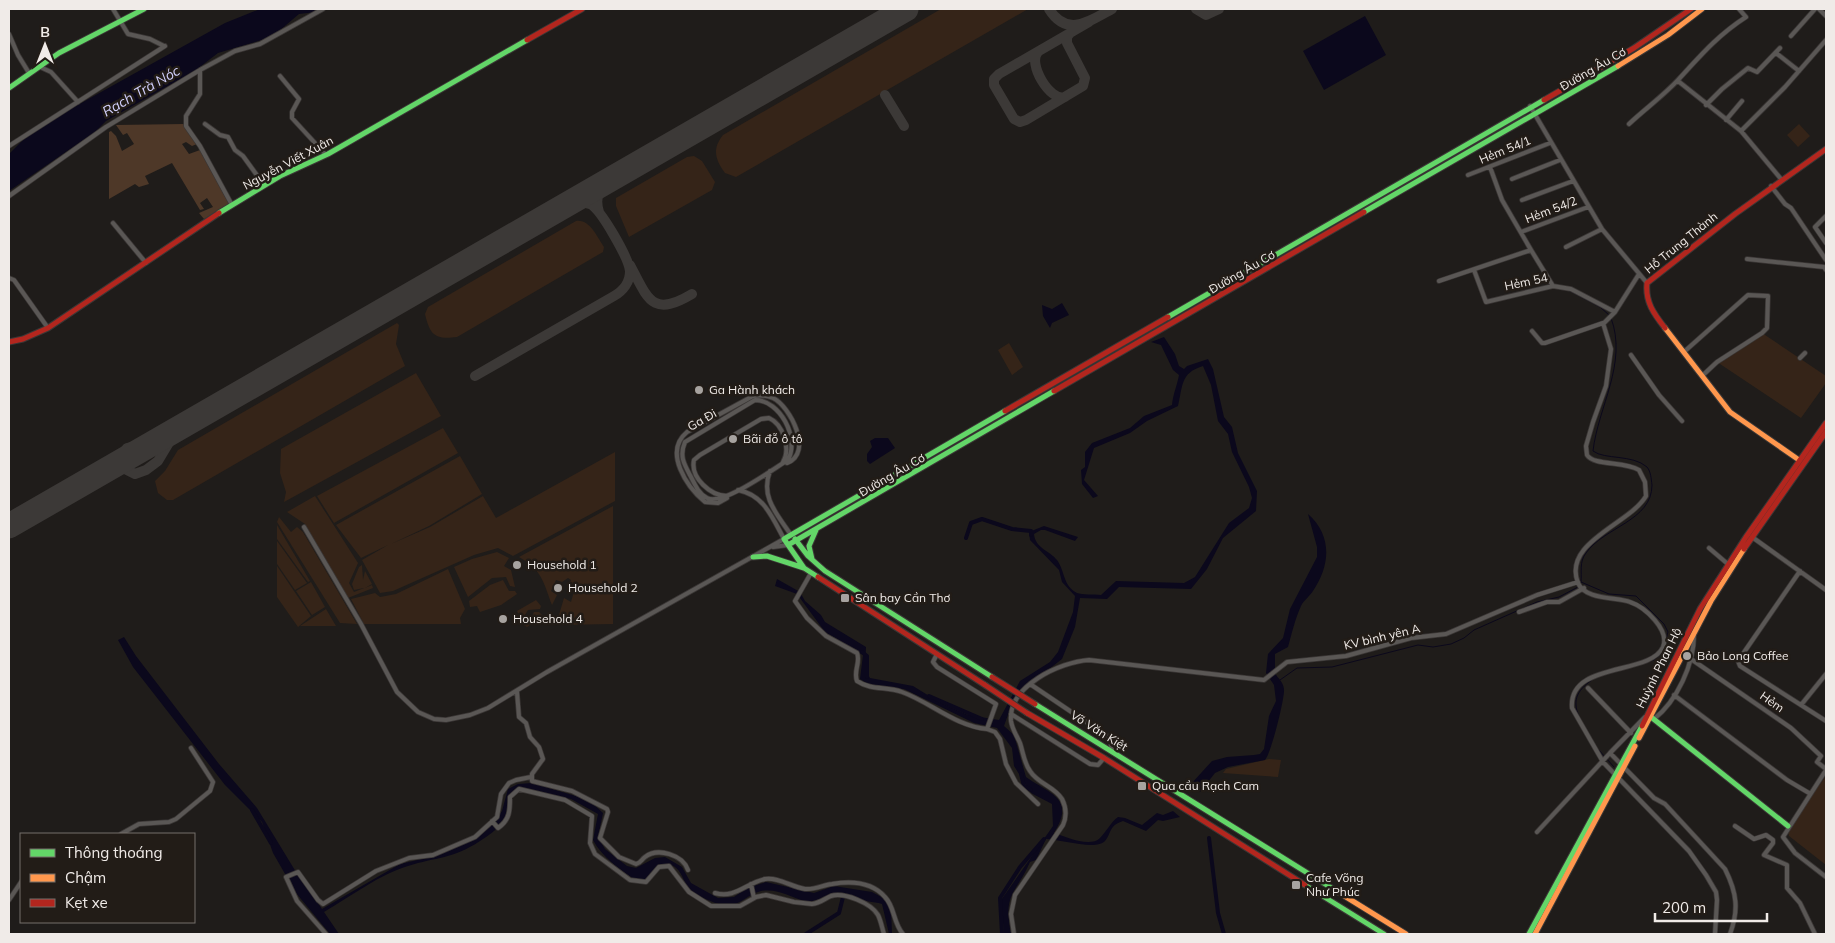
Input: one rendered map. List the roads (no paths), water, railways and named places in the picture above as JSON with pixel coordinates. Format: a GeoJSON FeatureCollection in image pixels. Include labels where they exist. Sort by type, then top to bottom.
{"type":"FeatureCollection","features":[{"type":"Feature","properties":{"kind":"street"},"geometry":{"type":"LineString","coordinates":[[9,146],[165,46],[150,39],[128,34],[113,9]]}},
{"type":"Feature","properties":{"kind":"street"},"geometry":{"type":"LineString","coordinates":[[9,88],[59,53],[144,9]]}},
{"type":"Feature","properties":{"kind":"street"},"geometry":{"type":"LineString","coordinates":[[9,196],[106,127],[200,70],[235,51],[260,44],[323,9]]}},
{"type":"Feature","properties":{"kind":"street","name":"Nguyễn Viết Xuân"},"geometry":{"type":"LineString","coordinates":[[9,342],[23,339],[48,328],[232,205],[582,9]]}},
{"type":"Feature","properties":{"kind":"street","name":"Đường Âu Cơ"},"geometry":{"type":"LineString","coordinates":[[784,539],[860,497],[1530,106],[1621,55],[1662,30],[1691,9]]}},
{"type":"Feature","properties":{"kind":"street","name":"Đường Âu Cơ"},"geometry":{"type":"LineString","coordinates":[[788,546],[1626,62],[1668,35],[1702,9]]}},
{"type":"Feature","properties":{"kind":"street"},"geometry":{"type":"LineString","coordinates":[[1629,124],[1678,80],[1701,52],[1724,31],[1746,17],[1739,9]]}},
{"type":"Feature","properties":{"kind":"street"},"geometry":{"type":"LineString","coordinates":[[1791,36],[1815,9]]}},
{"type":"Feature","properties":{"kind":"street"},"geometry":{"type":"LineString","coordinates":[[1820,9],[1826,16]]}},
{"type":"Feature","properties":{"kind":"street"},"geometry":{"type":"LineString","coordinates":[[9,34],[18,55],[29,73]]}},
{"type":"Feature","properties":{"kind":"street"},"geometry":{"type":"LineString","coordinates":[[1742,131],[1826,40]]}},
{"type":"Feature","properties":{"kind":"street"},"geometry":{"type":"LineString","coordinates":[[1706,106],[1722,89],[1748,68],[1757,72],[1780,48]]}},
{"type":"Feature","properties":{"kind":"street"},"geometry":{"type":"LineString","coordinates":[[1776,53],[1799,71]]}},
{"type":"Feature","properties":{"kind":"street"},"geometry":{"type":"LineString","coordinates":[[1621,55],[1626,62]]}},
{"type":"Feature","properties":{"kind":"street"},"geometry":{"type":"LineString","coordinates":[[40,65],[50,72],[78,102]]}},
{"type":"Feature","properties":{"kind":"street"},"geometry":{"type":"LineString","coordinates":[[200,70],[200,94],[186,116],[186,126],[200,146],[232,205]]}},
{"type":"Feature","properties":{"kind":"street"},"geometry":{"type":"LineString","coordinates":[[280,76],[299,99],[292,112],[292,118],[326,154]]}},
{"type":"Feature","properties":{"kind":"street"},"geometry":{"type":"LineString","coordinates":[[1678,80],[1706,106],[1742,131],[1781,179]]}},
{"type":"Feature","properties":{"kind":"street"},"geometry":{"type":"LineString","coordinates":[[1726,120],[1742,101]]}},
{"type":"Feature","properties":{"kind":"street"},"geometry":{"type":"LineString","coordinates":[[1530,106],[1602,229],[1646,283]]}},
{"type":"Feature","properties":{"kind":"street"},"geometry":{"type":"LineString","coordinates":[[205,124],[217,134],[228,138],[235,150],[243,156],[264,186]]}},
{"type":"Feature","properties":{"kind":"street","name":"Hẻm 54/1"},"geometry":{"type":"LineString","coordinates":[[1468,175],[1550,143]]}},
{"type":"Feature","properties":{"kind":"street","name":"Hồ Trung Thành"},"geometry":{"type":"LineString","coordinates":[[1801,462],[1730,412],[1685,351],[1652,311],[1646,293],[1646,283],[1771,186],[1826,149]]}},
{"type":"Feature","properties":{"kind":"street"},"geometry":{"type":"LineString","coordinates":[[1512,179],[1560,160]]}},
{"type":"Feature","properties":{"kind":"street"},"geometry":{"type":"LineString","coordinates":[[1490,167],[1502,200],[1553,286]]}},
{"type":"Feature","properties":{"kind":"street"},"geometry":{"type":"LineString","coordinates":[[1522,200],[1573,181]]}},
{"type":"Feature","properties":{"kind":"street"},"geometry":{"type":"LineString","coordinates":[[1771,186],[1784,204],[1791,208],[1826,260]]}},
{"type":"Feature","properties":{"kind":"street","name":"Hẻm 54/2"},"geometry":{"type":"LineString","coordinates":[[1521,232],[1588,207]]}},
{"type":"Feature","properties":{"kind":"street"},"geometry":{"type":"LineString","coordinates":[[1826,216],[1814,227],[1826,243]]}},
{"type":"Feature","properties":{"kind":"street"},"geometry":{"type":"LineString","coordinates":[[113,223],[146,263]]}},
{"type":"Feature","properties":{"kind":"street"},"geometry":{"type":"LineString","coordinates":[[1566,247],[1602,229]]}},
{"type":"Feature","properties":{"kind":"street"},"geometry":{"type":"LineString","coordinates":[[1438,281],[1531,250]]}},
{"type":"Feature","properties":{"kind":"street"},"geometry":{"type":"LineString","coordinates":[[1746,259],[1825,267]]}},
{"type":"Feature","properties":{"kind":"street","name":"Hẻm 54"},"geometry":{"type":"LineString","coordinates":[[1474,270],[1486,302],[1553,286],[1571,289],[1615,312]]}},
{"type":"Feature","properties":{"kind":"street"},"geometry":{"type":"LineString","coordinates":[[1532,331],[1542,343],[1545,343],[1604,324],[1611,318],[1638,274]]}},
{"type":"Feature","properties":{"kind":"street"},"geometry":{"type":"LineString","coordinates":[[9,278],[14,280],[48,328]]}},
{"type":"Feature","properties":{"kind":"street"},"geometry":{"type":"LineString","coordinates":[[1685,351],[1748,295],[1768,296],[1767,328],[1717,362],[1702,376]]}},
{"type":"Feature","properties":{"kind":"street"},"geometry":{"type":"LineString","coordinates":[[1202,297],[1207,304]]}},
{"type":"Feature","properties":{"kind":"street"},"geometry":{"type":"LineString","coordinates":[[1580,586],[1576,565],[1585,546],[1619,523],[1645,498],[1646,491],[1643,475],[1637,468],[1618,462],[1592,460],[1587,455],[1586,446],[1606,386],[1611,349],[1604,324]]}},
{"type":"Feature","properties":{"kind":"street"},"geometry":{"type":"LineString","coordinates":[[1800,358],[1805,353]]}},
{"type":"Feature","properties":{"kind":"street"},"geometry":{"type":"LineString","coordinates":[[1631,355],[1659,395],[1682,421]]}},
{"type":"Feature","properties":{"kind":"street"},"geometry":{"type":"LineString","coordinates":[[753,396],[765,396],[778,402],[799,435],[799,447],[795,458],[770,471],[729,496],[726,501],[705,502],[693,489],[677,459],[678,447],[688,432],[753,396]]}},
{"type":"Feature","properties":{"kind":"street","name":"Ga Đi"},"geometry":{"type":"LineString","coordinates":[[729,496],[710,499],[698,490],[682,457],[685,442],[691,437],[755,400],[763,400],[776,409],[792,437],[792,453],[788,460],[782,464]]}},
{"type":"Feature","properties":{"kind":"street"},"geometry":{"type":"LineString","coordinates":[[729,496],[712,494],[704,486],[693,468],[694,460],[700,455],[761,419],[769,418],[776,424],[787,445],[782,464]]}},
{"type":"Feature","properties":{"kind":"street","name":"Huỳnh Phan Hộ"},"geometry":{"type":"LineString","coordinates":[[1535,934],[1622,766],[1651,716],[1695,630],[1731,566],[1826,423]]}},
{"type":"Feature","properties":{"kind":"street","name":"Huỳnh Phan Hộ"},"geometry":{"type":"LineString","coordinates":[[1651,716],[1688,630],[1801,462],[1826,432]]}},
{"type":"Feature","properties":{"kind":"street"},"geometry":{"type":"LineString","coordinates":[[770,471],[766,482],[768,499],[791,535]]}},
{"type":"Feature","properties":{"kind":"street"},"geometry":{"type":"LineString","coordinates":[[304,527],[361,624],[397,692],[412,708],[434,719],[455,720],[488,708],[547,672],[784,539],[762,502],[754,495],[738,490]]}},
{"type":"Feature","properties":{"kind":"street"},"geometry":{"type":"LineString","coordinates":[[860,497],[863,502]]}},
{"type":"Feature","properties":{"kind":"street"},"geometry":{"type":"LineString","coordinates":[[814,562],[810,557],[809,546],[816,529]]}},
{"type":"Feature","properties":{"kind":"street","name":"Võ Văn Kiệt"},"geometry":{"type":"LineString","coordinates":[[791,535],[814,562],[1035,704],[1406,934]]}},
{"type":"Feature","properties":{"kind":"street"},"geometry":{"type":"LineString","coordinates":[[1752,537],[1826,590]]}},
{"type":"Feature","properties":{"kind":"street","name":"Võ Văn Kiệt"},"geometry":{"type":"LineString","coordinates":[[784,539],[804,568],[811,573],[1027,713],[1104,758],[1384,934]]}},
{"type":"Feature","properties":{"kind":"street"},"geometry":{"type":"LineString","coordinates":[[771,547],[788,546]]}},
{"type":"Feature","properties":{"kind":"street"},"geometry":{"type":"LineString","coordinates":[[1709,548],[1731,566]]}},
{"type":"Feature","properties":{"kind":"street"},"geometry":{"type":"LineString","coordinates":[[753,557],[778,558],[792,566],[804,568]]}},
{"type":"Feature","properties":{"kind":"street"},"geometry":{"type":"LineString","coordinates":[[1800,571],[1738,661],[1740,666],[1826,720]]}},
{"type":"Feature","properties":{"kind":"street"},"geometry":{"type":"LineString","coordinates":[[811,573],[795,601],[817,628],[835,643],[857,654],[859,658],[855,674],[859,683],[870,688],[904,692],[960,722],[987,728],[995,732],[1000,739],[1006,764],[1016,783],[1038,804]]}},
{"type":"Feature","properties":{"kind":"street"},"geometry":{"type":"LineString","coordinates":[[1519,612],[1547,602],[1559,602],[1580,586]]}},
{"type":"Feature","properties":{"kind":"street"},"geometry":{"type":"LineString","coordinates":[[1580,586],[1604,598],[1633,603],[1657,624],[1664,638],[1663,646],[1655,657],[1646,662],[1596,675],[1580,687],[1574,696],[1573,711],[1603,761],[1689,851],[1706,875],[1716,892],[1715,934]]}},
{"type":"Feature","properties":{"kind":"street","name":"KV bình yên A"},"geometry":{"type":"LineString","coordinates":[[1030,684],[1062,664],[1089,660],[1259,680],[1267,679],[1290,662],[1346,656],[1412,638],[1446,634],[1537,595],[1580,586]]}},
{"type":"Feature","properties":{"kind":"street"},"geometry":{"type":"LineString","coordinates":[[910,637],[916,628]]}},
{"type":"Feature","properties":{"kind":"street"},"geometry":{"type":"LineString","coordinates":[[1536,832],[1631,733],[1651,716],[1661,714],[1674,695],[1691,659],[1695,630]]}},
{"type":"Feature","properties":{"kind":"street"},"geometry":{"type":"LineString","coordinates":[[937,654],[933,662],[937,667],[996,704],[996,709],[987,728]]}},
{"type":"Feature","properties":{"kind":"street","name":"Hẻm"},"geometry":{"type":"LineString","coordinates":[[1691,659],[1791,728],[1821,756],[1817,762],[1826,770]]}},
{"type":"Feature","properties":{"kind":"street"},"geometry":{"type":"LineString","coordinates":[[1801,705],[1826,674]]}},
{"type":"Feature","properties":{"kind":"street"},"geometry":{"type":"LineString","coordinates":[[1014,934],[1010,914],[1015,895],[1065,820],[1064,804],[1058,794],[1037,780],[1028,768],[1011,724],[1016,702],[1030,684],[1110,738],[1112,751]]}},
{"type":"Feature","properties":{"kind":"street"},"geometry":{"type":"LineString","coordinates":[[1588,688],[1631,733]]}},
{"type":"Feature","properties":{"kind":"street"},"geometry":{"type":"LineString","coordinates":[[326,934],[297,901],[287,877],[297,872],[318,900],[324,904],[376,871],[409,858],[434,854],[479,834],[492,822],[499,812],[503,790],[512,781],[531,778],[543,759],[539,747],[530,737],[526,723],[519,717],[517,692]]}},
{"type":"Feature","properties":{"kind":"street"},"geometry":{"type":"LineString","coordinates":[[1674,695],[1787,780],[1809,794]]}},
{"type":"Feature","properties":{"kind":"street"},"geometry":{"type":"LineString","coordinates":[[1012,714],[1090,764],[1098,765],[1104,758]]}},
{"type":"Feature","properties":{"kind":"street","name":"Huỳnh Phan Hộ"},"geometry":{"type":"LineString","coordinates":[[1651,716],[1788,826]]}},
{"type":"Feature","properties":{"kind":"street"},"geometry":{"type":"LineString","coordinates":[[123,833],[139,824],[169,822],[176,819],[210,791],[213,787],[213,782],[191,748]]}},
{"type":"Feature","properties":{"kind":"street"},"geometry":{"type":"LineString","coordinates":[[1609,754],[1654,798],[1665,804],[1725,869],[1730,879],[1737,912],[1730,934]]}},
{"type":"Feature","properties":{"kind":"street"},"geometry":{"type":"LineString","coordinates":[[1783,837],[1788,826],[1826,770]]}},
{"type":"Feature","properties":{"kind":"street","name":"Huỳnh Phan Hộ"},"geometry":{"type":"LineString","coordinates":[[1529,934],[1617,776]]}},
{"type":"Feature","properties":{"kind":"street"},"geometry":{"type":"LineString","coordinates":[[531,778],[538,784],[572,791],[607,809],[608,812],[600,838],[615,855],[636,864],[648,855],[673,855],[684,862],[688,870]]}},
{"type":"Feature","properties":{"kind":"street"},"geometry":{"type":"LineString","coordinates":[[492,822],[497,828],[509,817],[510,797],[516,790],[525,789],[549,798],[565,800],[592,816],[591,847],[598,857],[610,861],[630,880],[638,882],[648,881],[659,867],[671,867],[689,892],[711,906],[740,906],[753,897],[772,896],[794,902],[812,904],[822,902],[830,897],[843,897],[871,908],[878,916],[884,934]]}},
{"type":"Feature","properties":{"kind":"street"},"geometry":{"type":"LineString","coordinates":[[1735,826],[1754,839],[1766,835],[1772,840]]}},
{"type":"Feature","properties":{"kind":"street"},"geometry":{"type":"LineString","coordinates":[[1772,840],[1783,837]]}},
{"type":"Feature","properties":{"kind":"street"},"geometry":{"type":"LineString","coordinates":[[1783,837],[1795,854],[1826,877]]}},
{"type":"Feature","properties":{"kind":"street"},"geometry":{"type":"LineString","coordinates":[[1772,840],[1773,843],[1764,855],[1787,865],[1787,888],[1800,903],[1815,934]]}},
{"type":"Feature","properties":{"kind":"street"},"geometry":{"type":"LineString","coordinates":[[1257,854],[1263,846]]}},
{"type":"Feature","properties":{"kind":"street"},"geometry":{"type":"LineString","coordinates":[[610,861],[615,855]]}},
{"type":"Feature","properties":{"kind":"street"},"geometry":{"type":"LineString","coordinates":[[715,893],[736,893],[751,885],[773,879],[808,889],[832,884],[858,882],[876,888],[885,896],[890,904],[896,924],[903,934]]}},
{"type":"Feature","properties":{"kind":"street"},"geometry":{"type":"LineString","coordinates":[[9,900],[20,884]]}},
{"type":"Feature","properties":{"kind":"street"},"geometry":{"type":"LineString","coordinates":[[751,885],[753,897]]}},
{"type":"Feature","properties":{"kind":"water","name":"Rạch Trà Nóc"},"geometry":{"type":"Polygon","coordinates":[[[260,9],[316,9],[316,12],[299,14],[272,37],[218,53],[196,70],[106,121],[95,132],[9,191],[9,154],[25,138],[67,111],[225,23],[260,9]]]}},
{"type":"Feature","properties":{"kind":"water"},"geometry":{"type":"Polygon","coordinates":[[[1365,16],[1386,55],[1324,90],[1303,51],[1365,16]]]}},
{"type":"Feature","properties":{"kind":"water"},"geometry":{"type":"Polygon","coordinates":[[[1062,303],[1069,315],[1052,323],[1050,328],[1043,316],[1042,305],[1052,309],[1062,303]]]}},
{"type":"Feature","properties":{"kind":"water"},"geometry":{"type":"Polygon","coordinates":[[[1164,337],[1175,354],[1179,366],[1184,369],[1187,366],[1208,359],[1213,369],[1224,417],[1232,427],[1238,453],[1257,491],[1256,511],[1223,538],[1207,569],[1191,589],[1119,587],[1107,599],[1080,598],[1075,627],[1062,659],[1026,687],[1009,712],[1004,726],[1014,735],[1026,777],[1051,793],[1061,804],[1060,821],[1054,833],[1078,841],[1090,842],[1100,838],[1118,817],[1142,825],[1157,813],[1163,815],[1173,811],[1180,817],[1163,821],[1158,820],[1146,831],[1123,821],[1113,827],[1105,841],[1094,845],[1046,839],[1036,860],[1030,862],[1012,895],[1008,910],[1011,934],[1004,934],[1002,909],[999,903],[1053,826],[1052,804],[1031,793],[1014,766],[1012,748],[997,728],[974,723],[904,689],[873,687],[860,679],[863,655],[825,632],[797,594],[775,586],[777,579],[800,592],[805,601],[821,615],[825,622],[866,647],[865,670],[870,678],[913,686],[939,702],[968,715],[999,720],[1020,681],[1050,662],[1058,652],[1073,612],[1075,596],[1062,582],[1059,570],[1030,540],[1029,532],[1044,526],[1078,537],[1075,541],[1045,530],[1034,534],[1037,543],[1057,560],[1072,590],[1079,594],[1101,595],[1116,581],[1184,583],[1195,577],[1229,523],[1249,508],[1252,498],[1249,487],[1232,452],[1228,434],[1218,421],[1211,385],[1203,366],[1186,376],[1178,406],[1147,421],[1130,433],[1094,448],[1084,480],[1098,496],[1093,498],[1082,484],[1081,470],[1085,467],[1085,452],[1092,443],[1130,428],[1144,416],[1172,405],[1179,375],[1173,370],[1161,345],[1151,342],[1164,337]]]}},
{"type":"Feature","properties":{"kind":"water"},"geometry":{"type":"Polygon","coordinates":[[[875,438],[888,438],[895,448],[870,464],[867,461],[867,454],[872,447],[870,441],[875,438]]]}},
{"type":"Feature","properties":{"kind":"water"},"geometry":{"type":"Polygon","coordinates":[[[1308,514],[1322,532],[1325,541],[1325,561],[1319,581],[1301,606],[1288,647],[1275,654],[1275,673],[1283,684],[1284,694],[1268,756],[1265,760],[1228,767],[1215,773],[1200,792],[1190,788],[1191,784],[1212,761],[1227,757],[1260,754],[1264,749],[1269,716],[1276,701],[1274,685],[1266,673],[1268,654],[1283,638],[1290,609],[1317,557],[1317,547],[1308,514]]]}},
{"type":"Feature","properties":{"kind":"water"},"geometry":{"type":"Polygon","coordinates":[[[124,637],[136,656],[219,764],[257,808],[296,872],[322,909],[400,864],[435,856],[480,835],[490,827],[502,811],[508,789],[518,784],[532,783],[590,801],[603,813],[598,837],[605,849],[627,866],[636,868],[655,858],[665,857],[682,867],[691,883],[718,898],[734,897],[747,888],[766,882],[814,893],[834,886],[872,892],[885,899],[891,909],[892,934],[889,934],[882,904],[859,900],[844,893],[818,900],[805,901],[767,890],[751,895],[738,903],[723,905],[705,899],[692,891],[682,875],[671,865],[658,865],[646,879],[637,881],[606,858],[593,840],[598,814],[571,799],[521,787],[515,789],[512,793],[503,821],[483,839],[453,854],[408,866],[387,874],[324,912],[339,934],[330,934],[296,893],[273,853],[262,822],[225,785],[133,667],[118,640],[124,637]]]}},
{"type":"Feature","properties":{"kind":"waterway"},"geometry":{"type":"LineString","coordinates":[[1568,290],[1600,307],[1609,315]]}},
{"type":"Feature","properties":{"kind":"waterway"},"geometry":{"type":"LineString","coordinates":[[1611,318],[1615,335],[1616,352],[1614,368],[1593,451],[1598,454],[1634,460],[1641,463],[1647,467],[1651,475],[1652,485],[1650,497],[1644,507],[1626,523],[1604,536],[1586,553],[1582,563],[1581,582],[1609,594],[1636,596],[1664,624],[1668,632],[1663,652],[1654,660],[1631,667]]}},
{"type":"Feature","properties":{"kind":"waterway"},"geometry":{"type":"LineString","coordinates":[[966,538],[971,523],[982,519],[1012,529],[1031,531],[1031,535]]}},
{"type":"Feature","properties":{"kind":"waterway"},"geometry":{"type":"LineString","coordinates":[[1280,680],[1297,668],[1332,667],[1418,645],[1433,647],[1451,644],[1464,638],[1474,630],[1537,602],[1559,597],[1578,587]]}},
{"type":"Feature","properties":{"kind":"waterway"},"geometry":{"type":"LineString","coordinates":[[862,652],[867,656],[867,677]]}},
{"type":"Feature","properties":{"kind":"waterway"},"geometry":{"type":"LineString","coordinates":[[1581,720],[1576,708],[1577,697],[1582,688],[1592,680]]}},
{"type":"Feature","properties":{"kind":"waterway"},"geometry":{"type":"LineString","coordinates":[[929,696],[982,719]]}},
{"type":"Feature","properties":{"kind":"waterway"},"geometry":{"type":"LineString","coordinates":[[1598,749],[1614,767]]}},
{"type":"Feature","properties":{"kind":"waterway"},"geometry":{"type":"LineString","coordinates":[[1021,774],[1024,786],[1031,790]]}},
{"type":"Feature","properties":{"kind":"waterway"},"geometry":{"type":"LineString","coordinates":[[252,810],[271,843]]}},
{"type":"Feature","properties":{"kind":"waterway"},"geometry":{"type":"LineString","coordinates":[[1209,838],[1218,913],[1224,934]]}},
{"type":"Feature","properties":{"kind":"waterway"},"geometry":{"type":"LineString","coordinates":[[1002,934],[1000,898],[1020,867],[1044,839]]}},
{"type":"Feature","properties":{"kind":"waterway"},"geometry":{"type":"LineString","coordinates":[[806,934],[839,913],[844,893]]}},
{"type":"Feature","properties":{"kind":"place","name":"Ga Hành khách"},"geometry":{"type":"Point","coordinates":[699,390]}},
{"type":"Feature","properties":{"kind":"place","name":"Bãi đỗ ô tô"},"geometry":{"type":"Point","coordinates":[733,439]}},
{"type":"Feature","properties":{"kind":"place","name":"Household 1"},"geometry":{"type":"Point","coordinates":[517,565]}},
{"type":"Feature","properties":{"kind":"place","name":"Household 2"},"geometry":{"type":"Point","coordinates":[558,588]}},
{"type":"Feature","properties":{"kind":"place","name":"Sân bay Cần Thơ"},"geometry":{"type":"Point","coordinates":[845,598]}},
{"type":"Feature","properties":{"kind":"place","name":"Household 4"},"geometry":{"type":"Point","coordinates":[503,619]}},
{"type":"Feature","properties":{"kind":"place","name":"Bảo Long Coffee"},"geometry":{"type":"Point","coordinates":[1687,656]}},
{"type":"Feature","properties":{"kind":"place","name":"Qua cầu Rạch Cam"},"geometry":{"type":"Point","coordinates":[1142,786]}},
{"type":"Feature","properties":{"kind":"place","name":"Cafe Võng Như Phúc"},"geometry":{"type":"Point","coordinates":[1296,885]}}]}
